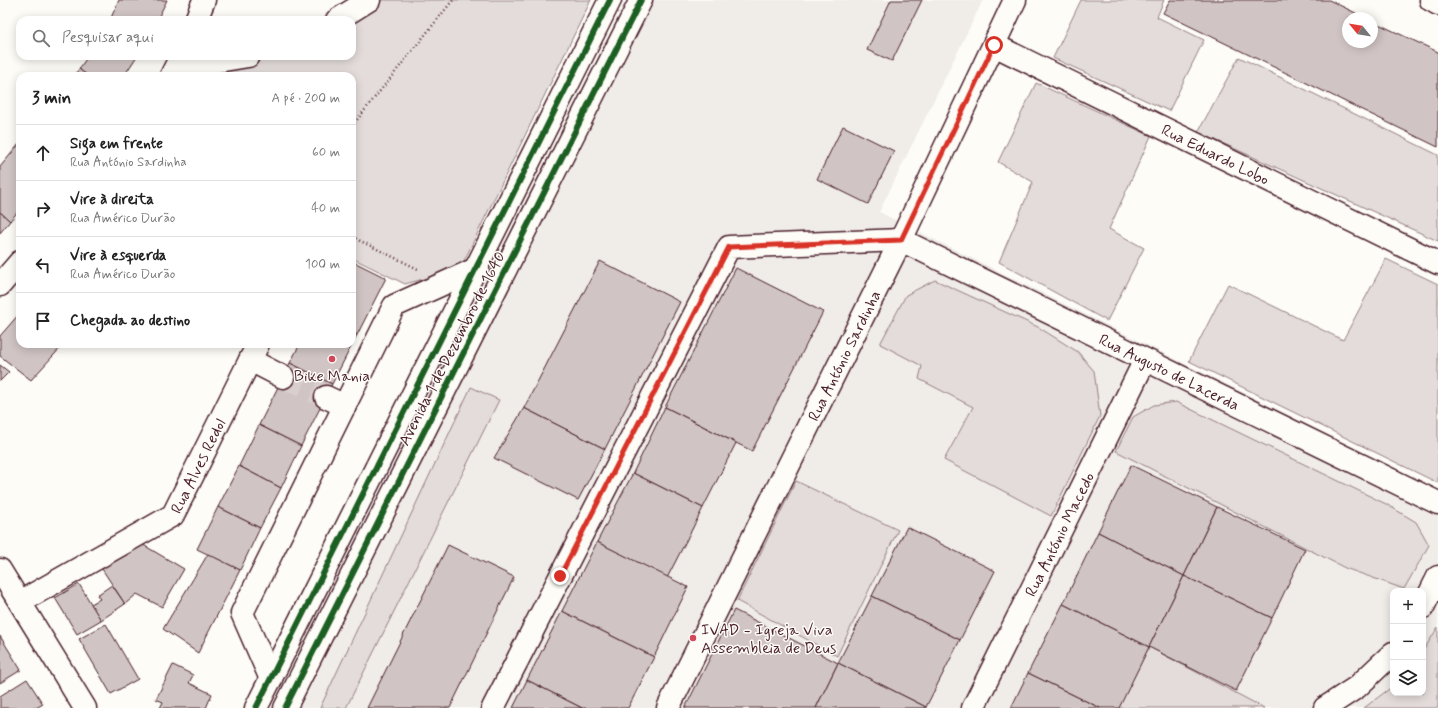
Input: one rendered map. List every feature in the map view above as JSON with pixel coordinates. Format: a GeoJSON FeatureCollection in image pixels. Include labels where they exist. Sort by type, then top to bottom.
{"type":"FeatureCollection","features":[{"type":"Feature","properties":{"kind":"street"},"geometry":{"type":"LineString","coordinates":[[198,16],[204,0]]}},
{"type":"Feature","properties":{"kind":"street"},"geometry":{"type":"LineString","coordinates":[[343,16],[369,0]]}},
{"type":"Feature","properties":{"kind":"street","name":"Avenida 1 de Dezembro de 1640"},"geometry":{"type":"LineString","coordinates":[[256,708],[478,268],[610,0]]}},
{"type":"Feature","properties":{"kind":"street","name":"Avenida 1 de Dezembro de 1640"},"geometry":{"type":"LineString","coordinates":[[284,708],[641,0]]}},
{"type":"Feature","properties":{"kind":"street","name":"Rua António Sardinha"},"geometry":{"type":"LineString","coordinates":[[668,708],[901,240],[1015,0]]}},
{"type":"Feature","properties":{"kind":"street"},"geometry":{"type":"LineString","coordinates":[[1431,0],[1438,4]]}},
{"type":"Feature","properties":{"kind":"street","name":"Rua Eduardo Lobo"},"geometry":{"type":"LineString","coordinates":[[994,45],[1438,263]]}},
{"type":"Feature","properties":{"kind":"street"},"geometry":{"type":"LineString","coordinates":[[176,67],[222,60]]}},
{"type":"Feature","properties":{"kind":"street"},"geometry":{"type":"LineString","coordinates":[[493,708],[729,247],[901,240]]}},
{"type":"Feature","properties":{"kind":"street","name":"Rua Augusto de Lacerda"},"geometry":{"type":"LineString","coordinates":[[901,240],[1438,503]]}},
{"type":"Feature","properties":{"kind":"street"},"geometry":{"type":"LineString","coordinates":[[0,285],[16,267]]}},
{"type":"Feature","properties":{"kind":"street","name":"Avenida 1 de Dezembro de 1640"},"geometry":{"type":"LineString","coordinates":[[271,679],[242,613],[335,401],[394,306],[478,268]]}},
{"type":"Feature","properties":{"kind":"street"},"geometry":{"type":"LineString","coordinates":[[254,352],[283,377]]}},
{"type":"Feature","properties":{"kind":"street","name":"Rua Alves Redol"},"geometry":{"type":"LineString","coordinates":[[20,602],[173,514],[254,352]]}},
{"type":"Feature","properties":{"kind":"street","name":"Rua António Macedo"},"geometry":{"type":"LineString","coordinates":[[973,708],[1145,360]]}},
{"type":"Feature","properties":{"kind":"street"},"geometry":{"type":"LineString","coordinates":[[0,570],[85,708]]}},
{"type":"Feature","properties":{"kind":"street"},"geometry":{"type":"LineString","coordinates":[[1426,601],[1438,578]]}},
{"type":"Feature","properties":{"kind":"street"},"geometry":{"type":"LineString","coordinates":[[1325,708],[1357,687],[1390,656]]}},
{"type":"Feature","properties":{"kind":"path"},"geometry":{"type":"LineString","coordinates":[[356,121],[453,0]]}},
{"type":"Feature","properties":{"kind":"path"},"geometry":{"type":"LineString","coordinates":[[356,238],[446,282]]}},
{"type":"Feature","properties":{"kind":"shaded area"},"geometry":{"type":"Polygon","coordinates":[[[376,0],[591,0],[460,269],[405,284],[356,260],[356,72],[194,72],[256,60],[356,60],[356,17],[376,0]]]}},
{"type":"Feature","properties":{"kind":"shaded area"},"geometry":{"type":"Polygon","coordinates":[[[626,0],[983,0],[879,212],[1438,489],[1438,627],[1426,647],[1426,588],[1390,588],[1390,688],[1364,708],[272,708],[626,0]]]}},
{"type":"Feature","properties":{"kind":"shaded area"},"geometry":{"type":"Polygon","coordinates":[[[1081,0],[1164,0],[1157,17],[1204,40],[1169,111],[1053,58],[1081,0]]]}},
{"type":"Feature","properties":{"kind":"shaded area"},"geometry":{"type":"Polygon","coordinates":[[[1239,57],[1438,155],[1438,241],[1198,132],[1239,57]]]}},
{"type":"Feature","properties":{"kind":"shaded area"},"geometry":{"type":"Polygon","coordinates":[[[1036,83],[1151,136],[1109,229],[1144,248],[1107,321],[999,262],[1033,182],[998,162],[1036,83]]]}},
{"type":"Feature","properties":{"kind":"shaded area"},"geometry":{"type":"Polygon","coordinates":[[[1386,259],[1438,284],[1438,483],[1189,361],[1228,284],[1343,340],[1386,259]]]}},
{"type":"Feature","properties":{"kind":"shaded area"},"geometry":{"type":"Polygon","coordinates":[[[935,280],[1038,327],[1078,352],[1094,371],[1100,416],[1051,516],[944,460],[973,407],[919,379],[922,366],[880,344],[906,295],[935,280]]]}},
{"type":"Feature","properties":{"kind":"shaded area"},"geometry":{"type":"Polygon","coordinates":[[[471,387],[499,400],[346,708],[320,708],[471,387]]]}},
{"type":"Feature","properties":{"kind":"shaded area"},"geometry":{"type":"Polygon","coordinates":[[[1176,402],[1386,504],[1416,522],[1429,545],[1405,588],[1345,568],[1116,451],[1133,417],[1154,405],[1176,402]]]}},
{"type":"Feature","properties":{"kind":"shaded area"},"geometry":{"type":"Polygon","coordinates":[[[796,481],[898,530],[837,656],[737,601],[796,481]]]}},
{"type":"Feature","properties":{"kind":"shaded area"},"geometry":{"type":"Polygon","coordinates":[[[1438,627],[1438,708],[1364,708],[1390,688],[1390,696],[1426,696],[1426,646],[1438,627]]]}},
{"type":"Feature","properties":{"kind":"shaded area"},"geometry":{"type":"Polygon","coordinates":[[[1149,647],[1264,708],[1118,708],[1149,647]]]}},
{"type":"Feature","properties":{"kind":"building"},"geometry":{"type":"Polygon","coordinates":[[[119,0],[167,0],[159,16],[112,16],[119,0]]]}},
{"type":"Feature","properties":{"kind":"building"},"geometry":{"type":"Polygon","coordinates":[[[891,0],[922,0],[892,61],[867,50],[891,0]]]}},
{"type":"Feature","properties":{"kind":"building"},"geometry":{"type":"Polygon","coordinates":[[[1170,0],[1329,0],[1354,12],[1342,12],[1342,48],[1378,48],[1378,24],[1438,52],[1438,147],[1163,13],[1170,0]]]}},
{"type":"Feature","properties":{"kind":"building"},"geometry":{"type":"Polygon","coordinates":[[[85,60],[134,60],[127,72],[83,72],[79,69],[85,60]]]}},
{"type":"Feature","properties":{"kind":"building"},"geometry":{"type":"Polygon","coordinates":[[[843,126],[894,151],[868,204],[817,179],[843,126]]]}},
{"type":"Feature","properties":{"kind":"building"},"geometry":{"type":"Polygon","coordinates":[[[16,148],[16,214],[10,221],[0,212],[0,167],[16,148]]]}},
{"type":"Feature","properties":{"kind":"building"},"geometry":{"type":"Polygon","coordinates":[[[0,212],[10,221],[0,233],[0,212]]]}},
{"type":"Feature","properties":{"kind":"building"},"geometry":{"type":"Polygon","coordinates":[[[600,261],[680,302],[605,449],[524,408],[600,261]]]}},
{"type":"Feature","properties":{"kind":"building"},"geometry":{"type":"Polygon","coordinates":[[[356,263],[386,278],[356,334],[356,263]]]}},
{"type":"Feature","properties":{"kind":"building"},"geometry":{"type":"Polygon","coordinates":[[[736,268],[823,312],[752,451],[665,407],[736,268]]]}},
{"type":"Feature","properties":{"kind":"building"},"geometry":{"type":"Polygon","coordinates":[[[16,318],[16,348],[60,348],[31,380],[0,356],[0,336],[16,318]]]}},
{"type":"Feature","properties":{"kind":"building"},"geometry":{"type":"Polygon","coordinates":[[[298,348],[350,348],[332,384],[290,363],[298,348]]]}},
{"type":"Feature","properties":{"kind":"building"},"geometry":{"type":"Polygon","coordinates":[[[290,363],[332,384],[301,446],[259,425],[290,363]]]}},
{"type":"Feature","properties":{"kind":"building"},"geometry":{"type":"Polygon","coordinates":[[[0,365],[9,372],[0,381],[0,365]]]}},
{"type":"Feature","properties":{"kind":"building"},"geometry":{"type":"Polygon","coordinates":[[[665,407],[736,443],[703,508],[633,473],[665,407]]]}},
{"type":"Feature","properties":{"kind":"building"},"geometry":{"type":"Polygon","coordinates":[[[524,408],[605,449],[578,500],[494,458],[524,408]]]}},
{"type":"Feature","properties":{"kind":"building"},"geometry":{"type":"Polygon","coordinates":[[[259,425],[301,446],[281,488],[239,466],[259,425]]]}},
{"type":"Feature","properties":{"kind":"building"},"geometry":{"type":"Polygon","coordinates":[[[1131,465],[1217,507],[1184,576],[1098,532],[1131,465]]]}},
{"type":"Feature","properties":{"kind":"building"},"geometry":{"type":"Polygon","coordinates":[[[239,466],[281,488],[260,528],[218,507],[239,466]]]}},
{"type":"Feature","properties":{"kind":"building"},"geometry":{"type":"Polygon","coordinates":[[[633,473],[703,508],[667,578],[597,542],[633,473]]]}},
{"type":"Feature","properties":{"kind":"building"},"geometry":{"type":"Polygon","coordinates":[[[218,507],[260,528],[240,570],[197,549],[218,507]]]}},
{"type":"Feature","properties":{"kind":"building"},"geometry":{"type":"Polygon","coordinates":[[[1217,507],[1305,549],[1272,618],[1184,576],[1217,507]]]}},
{"type":"Feature","properties":{"kind":"building"},"geometry":{"type":"Polygon","coordinates":[[[907,527],[995,571],[960,640],[872,596],[907,527]]]}},
{"type":"Feature","properties":{"kind":"building"},"geometry":{"type":"Polygon","coordinates":[[[1098,532],[1184,576],[1149,647],[1063,604],[1098,532]]]}},
{"type":"Feature","properties":{"kind":"building"},"geometry":{"type":"Polygon","coordinates":[[[597,542],[688,587],[654,657],[562,611],[597,542]]]}},
{"type":"Feature","properties":{"kind":"building"},"geometry":{"type":"Polygon","coordinates":[[[140,543],[184,569],[162,607],[137,594],[125,604],[102,569],[140,543]]]}},
{"type":"Feature","properties":{"kind":"building"},"geometry":{"type":"Polygon","coordinates":[[[448,545],[514,577],[450,708],[367,708],[448,545]]]}},
{"type":"Feature","properties":{"kind":"building"},"geometry":{"type":"Polygon","coordinates":[[[208,554],[240,570],[198,653],[163,629],[208,554]]]}},
{"type":"Feature","properties":{"kind":"building"},"geometry":{"type":"Polygon","coordinates":[[[1184,576],[1272,618],[1236,691],[1149,647],[1184,576]]]}},
{"type":"Feature","properties":{"kind":"building"},"geometry":{"type":"Polygon","coordinates":[[[79,584],[101,620],[77,634],[55,598],[79,584]]]}},
{"type":"Feature","properties":{"kind":"building"},"geometry":{"type":"Polygon","coordinates":[[[112,585],[125,604],[101,620],[91,604],[100,599],[97,595],[112,585]]]}},
{"type":"Feature","properties":{"kind":"building"},"geometry":{"type":"Polygon","coordinates":[[[872,596],[960,640],[926,707],[838,663],[872,596]]]}},
{"type":"Feature","properties":{"kind":"building"},"geometry":{"type":"Polygon","coordinates":[[[1063,604],[1149,647],[1119,708],[1100,708],[1028,673],[1063,604]]]}},
{"type":"Feature","properties":{"kind":"building"},"geometry":{"type":"Polygon","coordinates":[[[734,610],[838,663],[816,708],[685,708],[734,610]]]}},
{"type":"Feature","properties":{"kind":"building"},"geometry":{"type":"Polygon","coordinates":[[[562,611],[654,657],[628,708],[582,708],[527,680],[562,611]]]}},
{"type":"Feature","properties":{"kind":"building"},"geometry":{"type":"Polygon","coordinates":[[[106,624],[138,679],[111,694],[79,639],[106,624]]]}},
{"type":"Feature","properties":{"kind":"building"},"geometry":{"type":"Polygon","coordinates":[[[0,636],[21,670],[0,683],[0,636]]]}},
{"type":"Feature","properties":{"kind":"building"},"geometry":{"type":"Polygon","coordinates":[[[838,663],[926,707],[926,708],[816,708],[838,663]]]}},
{"type":"Feature","properties":{"kind":"building"},"geometry":{"type":"Polygon","coordinates":[[[173,665],[193,675],[189,683],[212,694],[206,708],[160,708],[163,702],[156,699],[173,665]]]}},
{"type":"Feature","properties":{"kind":"building"},"geometry":{"type":"Polygon","coordinates":[[[1028,673],[1100,708],[1011,708],[1028,673]]]}},
{"type":"Feature","properties":{"kind":"building"},"geometry":{"type":"Polygon","coordinates":[[[27,679],[43,704],[36,708],[0,708],[0,696],[27,679]]]}},
{"type":"Feature","properties":{"kind":"building"},"geometry":{"type":"Polygon","coordinates":[[[527,680],[582,708],[513,708],[527,680]]]}},
{"type":"Feature","properties":{"kind":"tunnel"},"geometry":{"type":"LineString","coordinates":[[283,377],[326,397]]}},
{"type":"Feature","properties":{"kind":"cycle path"},"geometry":{"type":"LineString","coordinates":[[256,708],[610,0]]}},
{"type":"Feature","properties":{"kind":"cycle path"},"geometry":{"type":"LineString","coordinates":[[285,708],[641,0]]}},
{"type":"Feature","properties":{"kind":"place","name":"Bike Mania"},"geometry":{"type":"Point","coordinates":[332,359]}},
{"type":"Feature","properties":{"kind":"place","name":"IVAD - Igreja Viva Assembleia de Deus"},"geometry":{"type":"Point","coordinates":[693,638]}},
{"type":"Feature","properties":{"kind":"route"},"geometry":{"type":"LineString","coordinates":[[560,576],[729,247],[901,240],[994,45]]}}]}
